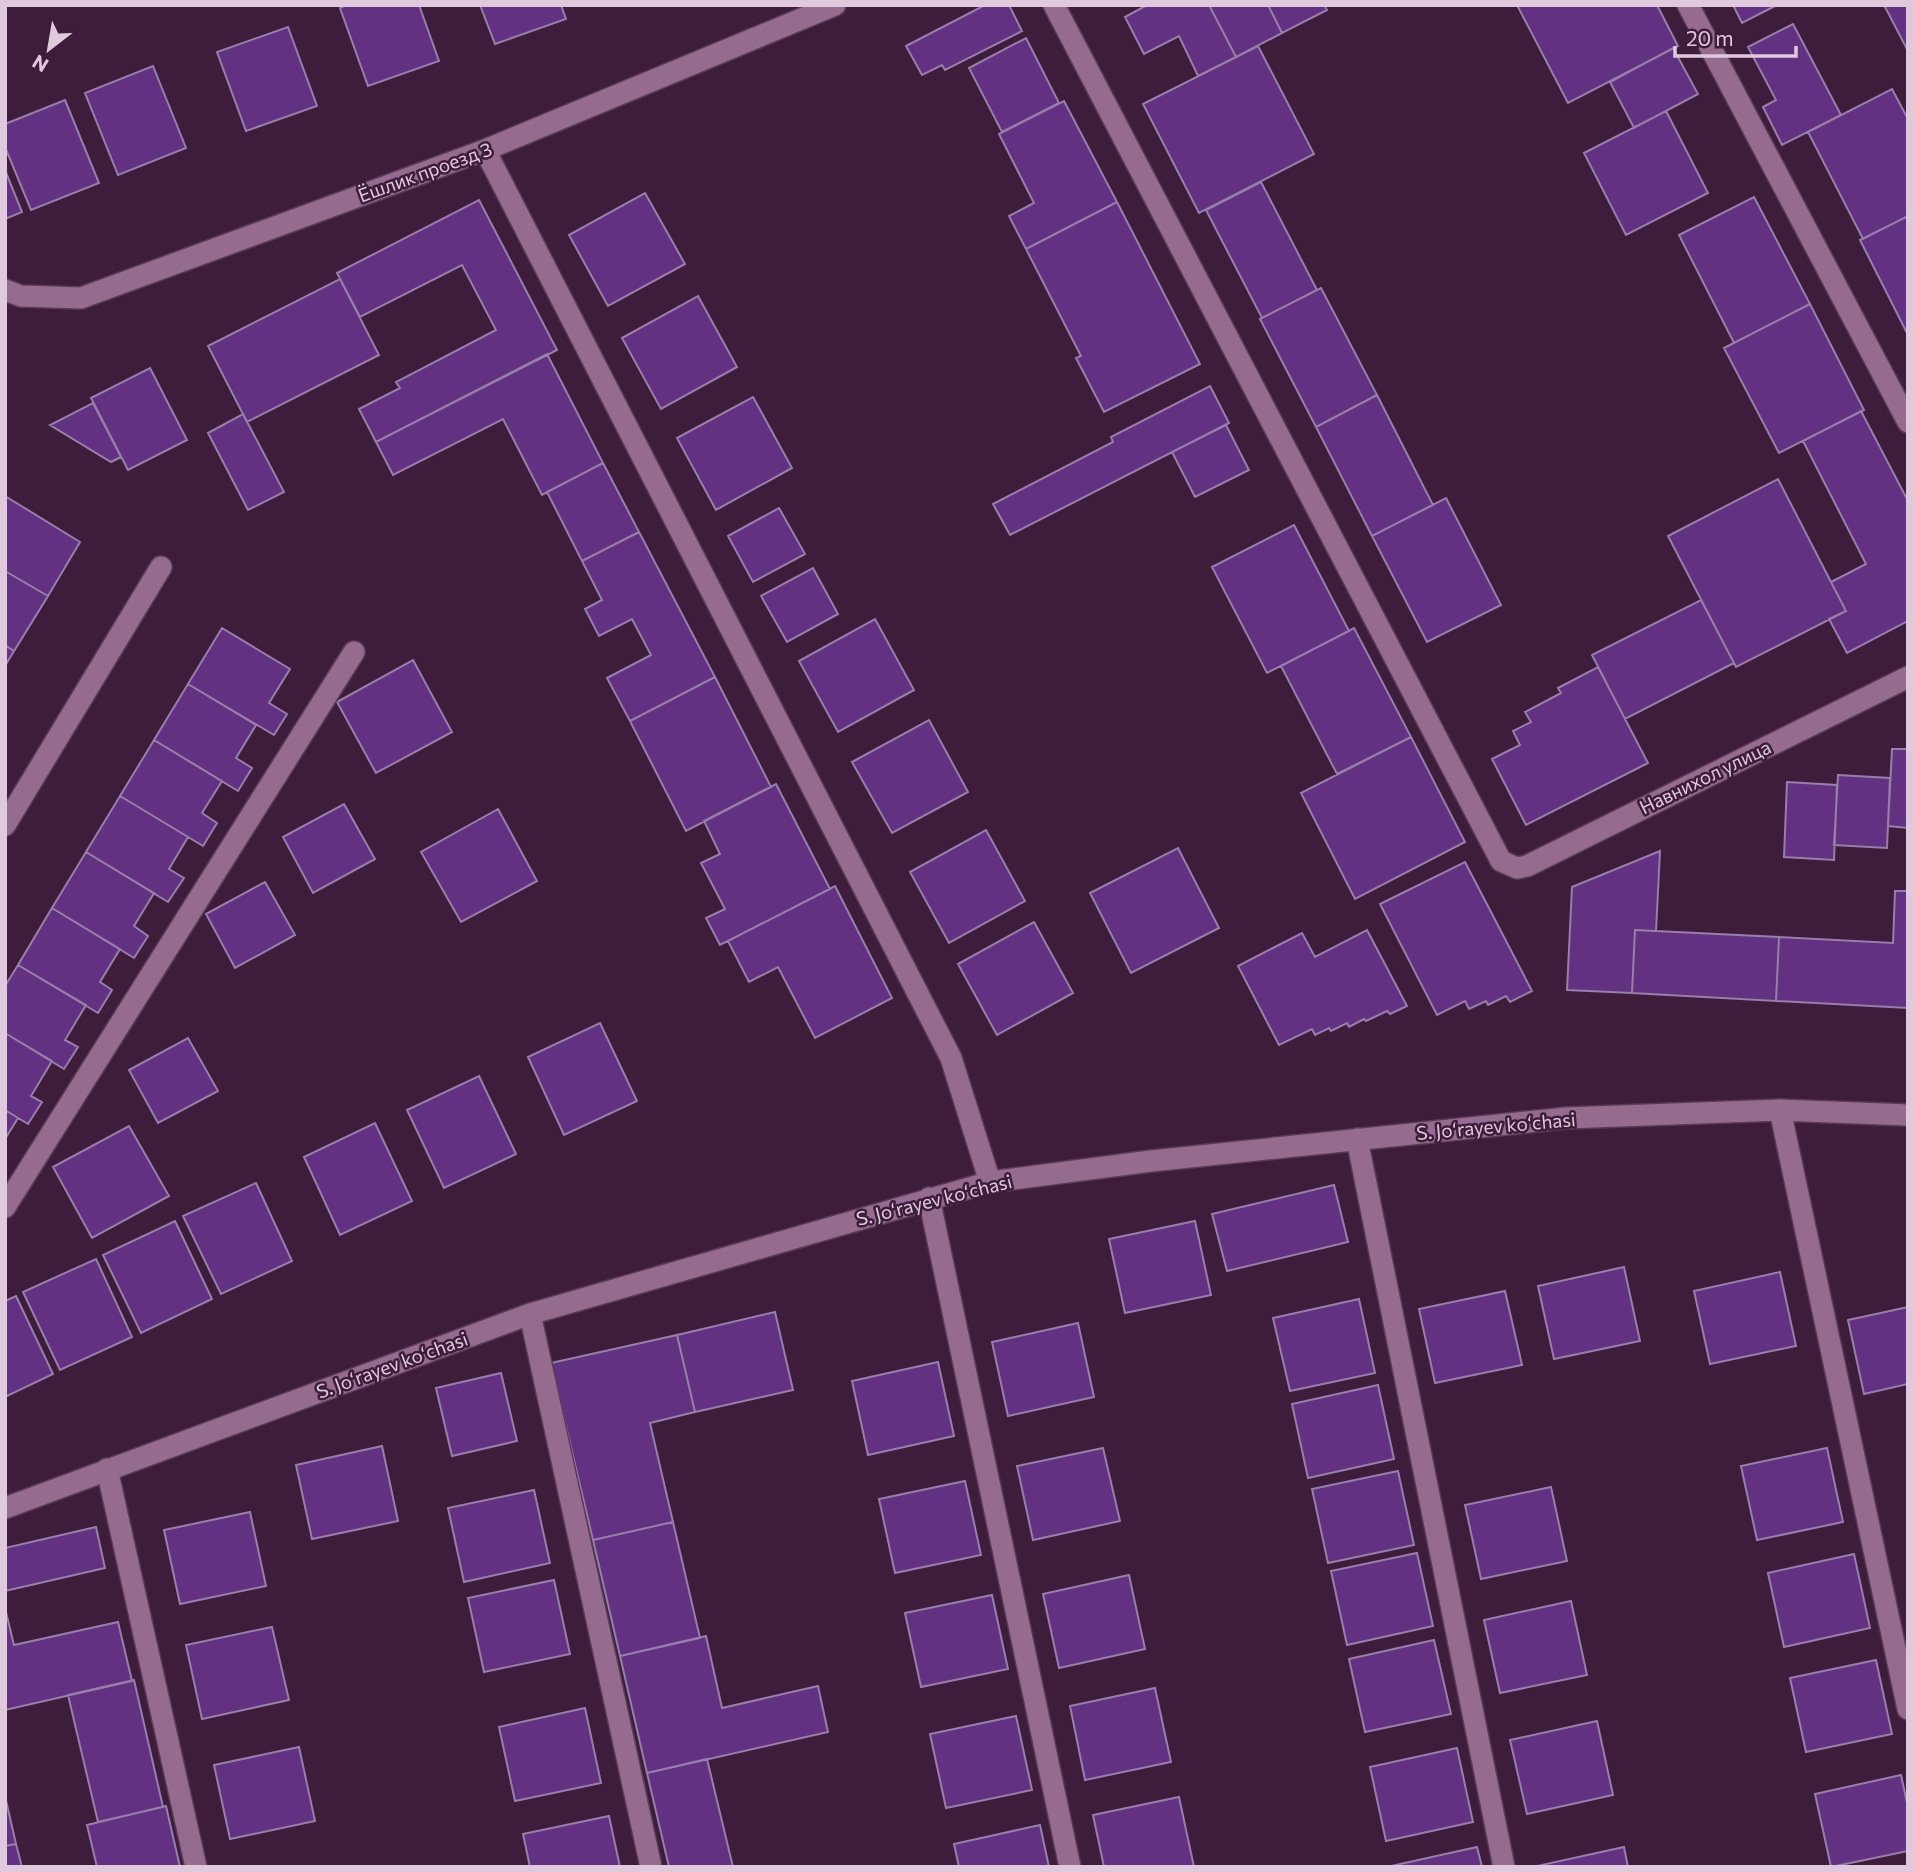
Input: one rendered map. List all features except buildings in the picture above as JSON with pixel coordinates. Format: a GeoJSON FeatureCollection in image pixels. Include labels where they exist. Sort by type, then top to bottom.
{"type":"FeatureCollection","features":[{"type":"Feature","properties":{"kind":"street","name":"Ёшлик проезд 3"},"geometry":{"type":"LineString","coordinates":[[5,290],[21,296],[81,298],[485,150],[835,5]]}},
{"type":"Feature","properties":{"kind":"street","name":"Навнихол улица"},"geometry":{"type":"LineString","coordinates":[[1054,5],[1501,861],[1517,868],[1527,866],[1908,677]]}},
{"type":"Feature","properties":{"kind":"street"},"geometry":{"type":"LineString","coordinates":[[1688,5],[1908,422]]}},
{"type":"Feature","properties":{"kind":"street"},"geometry":{"type":"LineString","coordinates":[[485,150],[951,1058],[990,1182]]}},
{"type":"Feature","properties":{"kind":"street"},"geometry":{"type":"LineString","coordinates":[[5,825],[161,567]]}},
{"type":"Feature","properties":{"kind":"street"},"geometry":{"type":"LineString","coordinates":[[5,1208],[354,652]]}},
{"type":"Feature","properties":{"kind":"street"},"geometry":{"type":"LineString","coordinates":[[1780,1110],[1908,1709]]}},
{"type":"Feature","properties":{"kind":"street","name":"S. Joʻrayev koʻchasi"},"geometry":{"type":"LineString","coordinates":[[5,1508],[530,1314],[990,1182],[1357,1139],[1566,1118],[1780,1110],[1908,1115]]}},
{"type":"Feature","properties":{"kind":"street"},"geometry":{"type":"LineString","coordinates":[[1357,1139],[1504,1867]]}},
{"type":"Feature","properties":{"kind":"street"},"geometry":{"type":"LineString","coordinates":[[929,1198],[1070,1867]]}},
{"type":"Feature","properties":{"kind":"street"},"geometry":{"type":"LineString","coordinates":[[530,1314],[651,1867]]}},
{"type":"Feature","properties":{"kind":"street"},"geometry":{"type":"LineString","coordinates":[[107,1469],[195,1867]]}}]}
